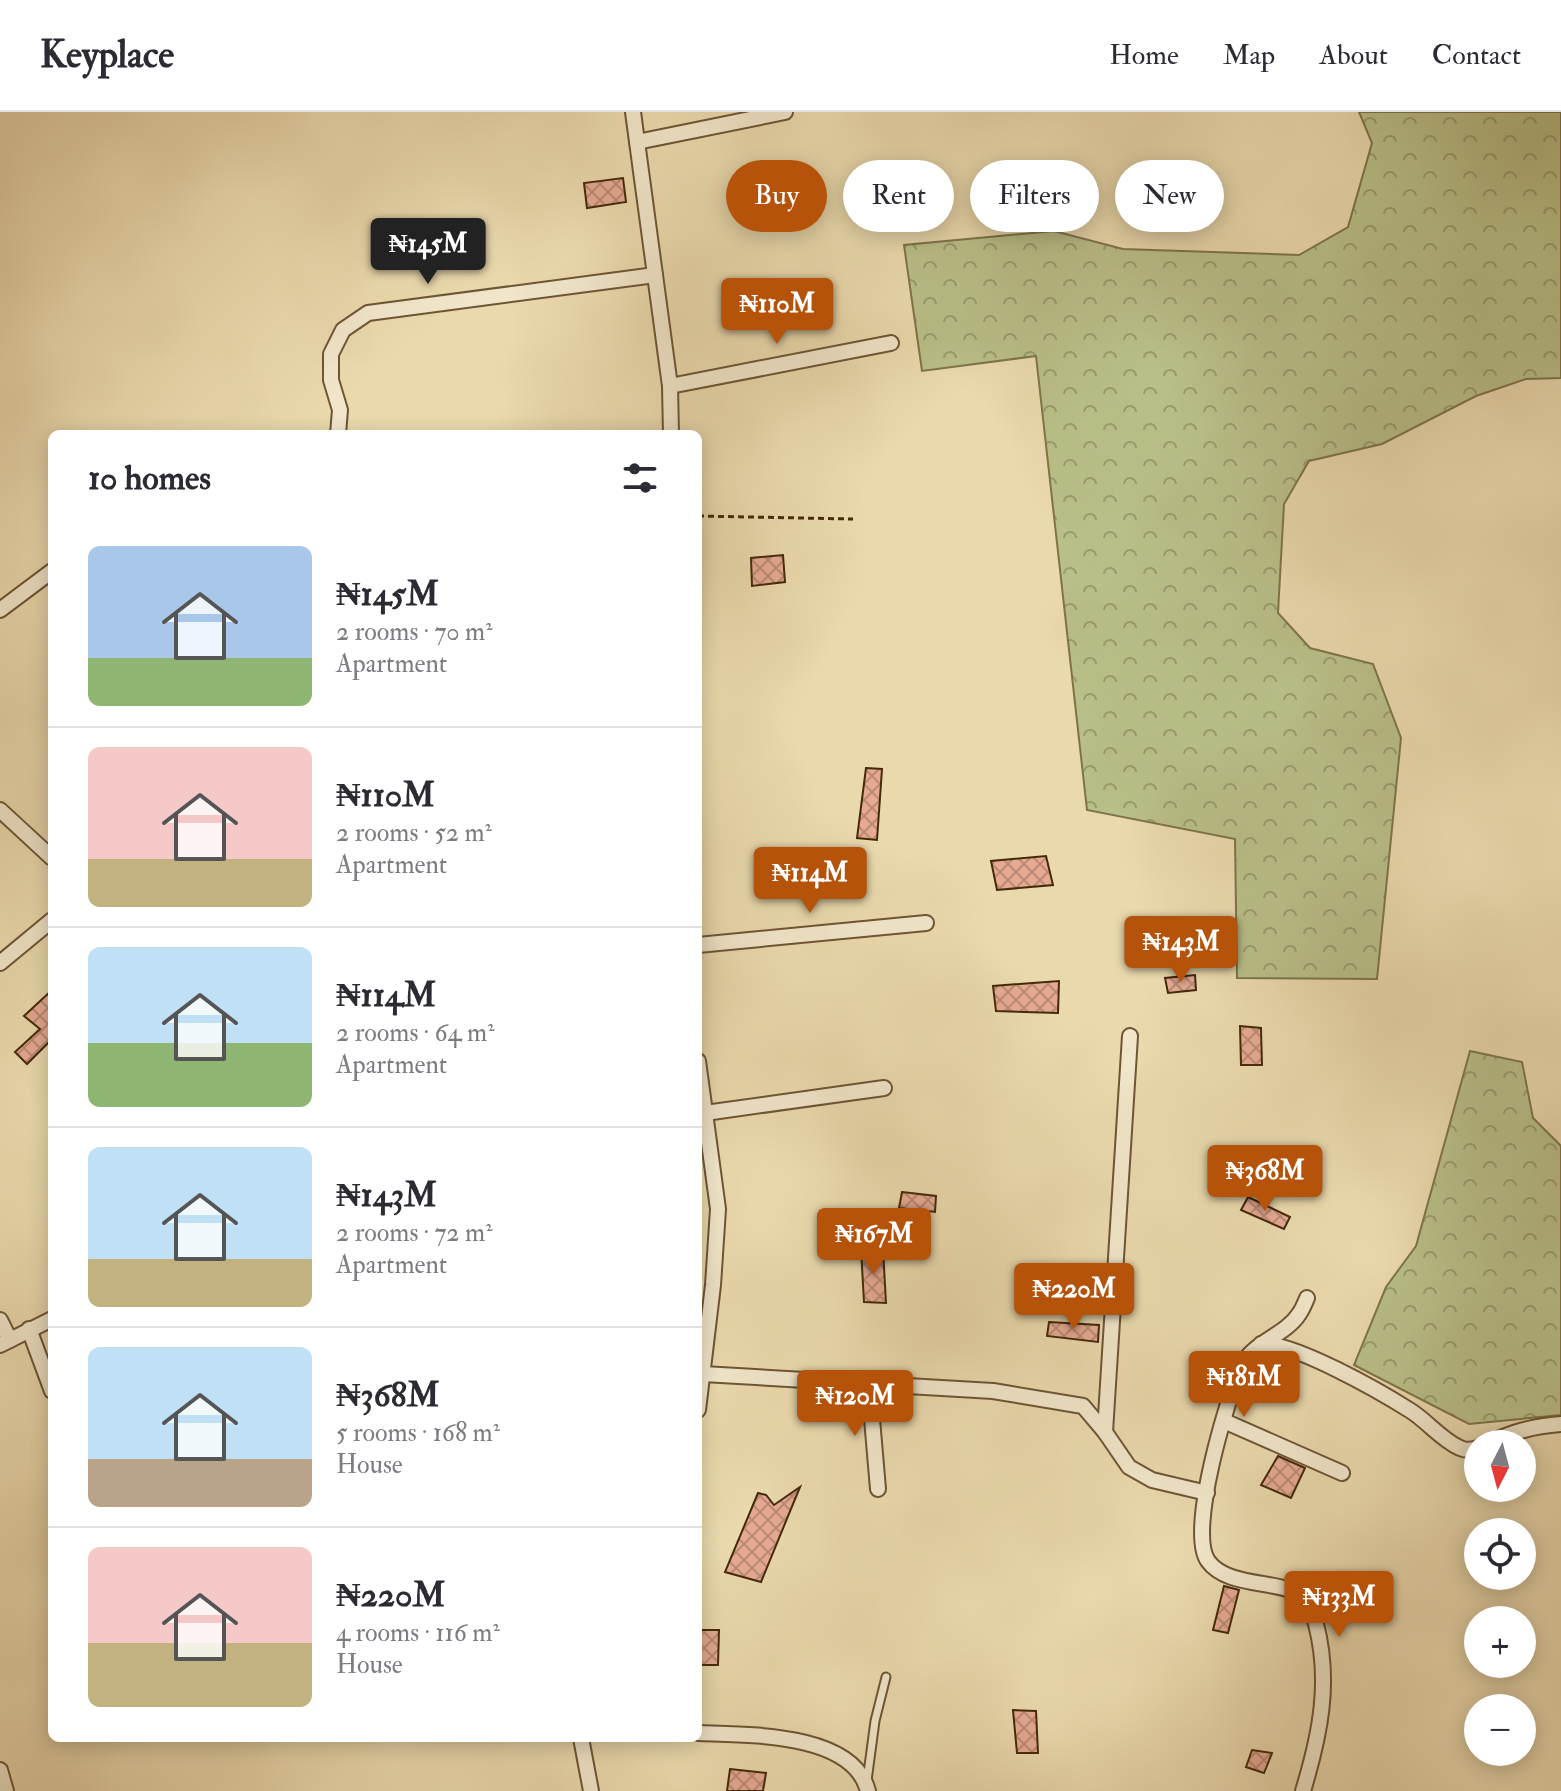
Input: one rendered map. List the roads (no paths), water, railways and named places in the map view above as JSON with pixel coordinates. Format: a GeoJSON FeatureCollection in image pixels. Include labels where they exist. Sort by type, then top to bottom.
{"type":"FeatureCollection","features":[{"type":"Feature","properties":{"kind":"street"},"geometry":{"type":"LineString","coordinates":[[633,112],[670,386],[671,430]]}},
{"type":"Feature","properties":{"kind":"street"},"geometry":{"type":"LineString","coordinates":[[637,142],[785,112]]}},
{"type":"Feature","properties":{"kind":"street"},"geometry":{"type":"LineString","coordinates":[[338,430],[340,410],[331,380],[331,354],[343,330],[368,313],[655,275]]}},
{"type":"Feature","properties":{"kind":"street"},"geometry":{"type":"LineString","coordinates":[[670,386],[891,343]]}},
{"type":"Feature","properties":{"kind":"street"},"geometry":{"type":"LineString","coordinates":[[0,610],[48,574]]}},
{"type":"Feature","properties":{"kind":"street"},"geometry":{"type":"LineString","coordinates":[[0,810],[48,854]]}},
{"type":"Feature","properties":{"kind":"street"},"geometry":{"type":"LineString","coordinates":[[0,963],[48,923]]}},
{"type":"Feature","properties":{"kind":"street"},"geometry":{"type":"LineString","coordinates":[[702,945],[926,923]]}},
{"type":"Feature","properties":{"kind":"street"},"geometry":{"type":"LineString","coordinates":[[1105,1432],[1130,1036]]}},
{"type":"Feature","properties":{"kind":"street"},"geometry":{"type":"LineString","coordinates":[[705,1113],[884,1088]]}},
{"type":"Feature","properties":{"kind":"street"},"geometry":{"type":"LineString","coordinates":[[702,1091],[718,1209],[706,1286],[702,1381]]}},
{"type":"Feature","properties":{"kind":"street"},"geometry":{"type":"LineString","coordinates":[[1303,1791],[1317,1746],[1324,1699],[1323,1652],[1311,1607],[1298,1592],[1236,1578],[1216,1570],[1206,1559],[1202,1546],[1202,1515],[1224,1421],[1243,1362],[1298,1316],[1307,1298]]}},
{"type":"Feature","properties":{"kind":"street"},"geometry":{"type":"LineString","coordinates":[[0,1320],[5,1342],[48,1321]]}},
{"type":"Feature","properties":{"kind":"street"},"geometry":{"type":"LineString","coordinates":[[29,1329],[48,1380]]}},
{"type":"Feature","properties":{"kind":"street"},"geometry":{"type":"LineString","coordinates":[[1261,1344],[1275,1343],[1349,1376],[1412,1411],[1464,1449]]}},
{"type":"Feature","properties":{"kind":"street"},"geometry":{"type":"LineString","coordinates":[[703,1374],[993,1391],[1083,1406],[1129,1467],[1152,1480],[1207,1493]]}},
{"type":"Feature","properties":{"kind":"street"},"geometry":{"type":"LineString","coordinates":[[869,1384],[878,1489]]}},
{"type":"Feature","properties":{"kind":"street"},"geometry":{"type":"LineString","coordinates":[[1224,1421],[1342,1473]]}},
{"type":"Feature","properties":{"kind":"street"},"geometry":{"type":"LineString","coordinates":[[1522,1430],[1561,1424]]}},
{"type":"Feature","properties":{"kind":"street"},"geometry":{"type":"LineString","coordinates":[[702,1733],[761,1736],[824,1747],[853,1764],[867,1787]]}},
{"type":"Feature","properties":{"kind":"street"},"geometry":{"type":"LineString","coordinates":[[582,1742],[591,1791]]}},
{"type":"Feature","properties":{"kind":"street"},"geometry":{"type":"LineString","coordinates":[[0,1770],[6,1791]]}},
{"type":"Feature","properties":{"kind":"lane"},"geometry":{"type":"LineString","coordinates":[[867,1787],[875,1721],[886,1677]]}}]}
